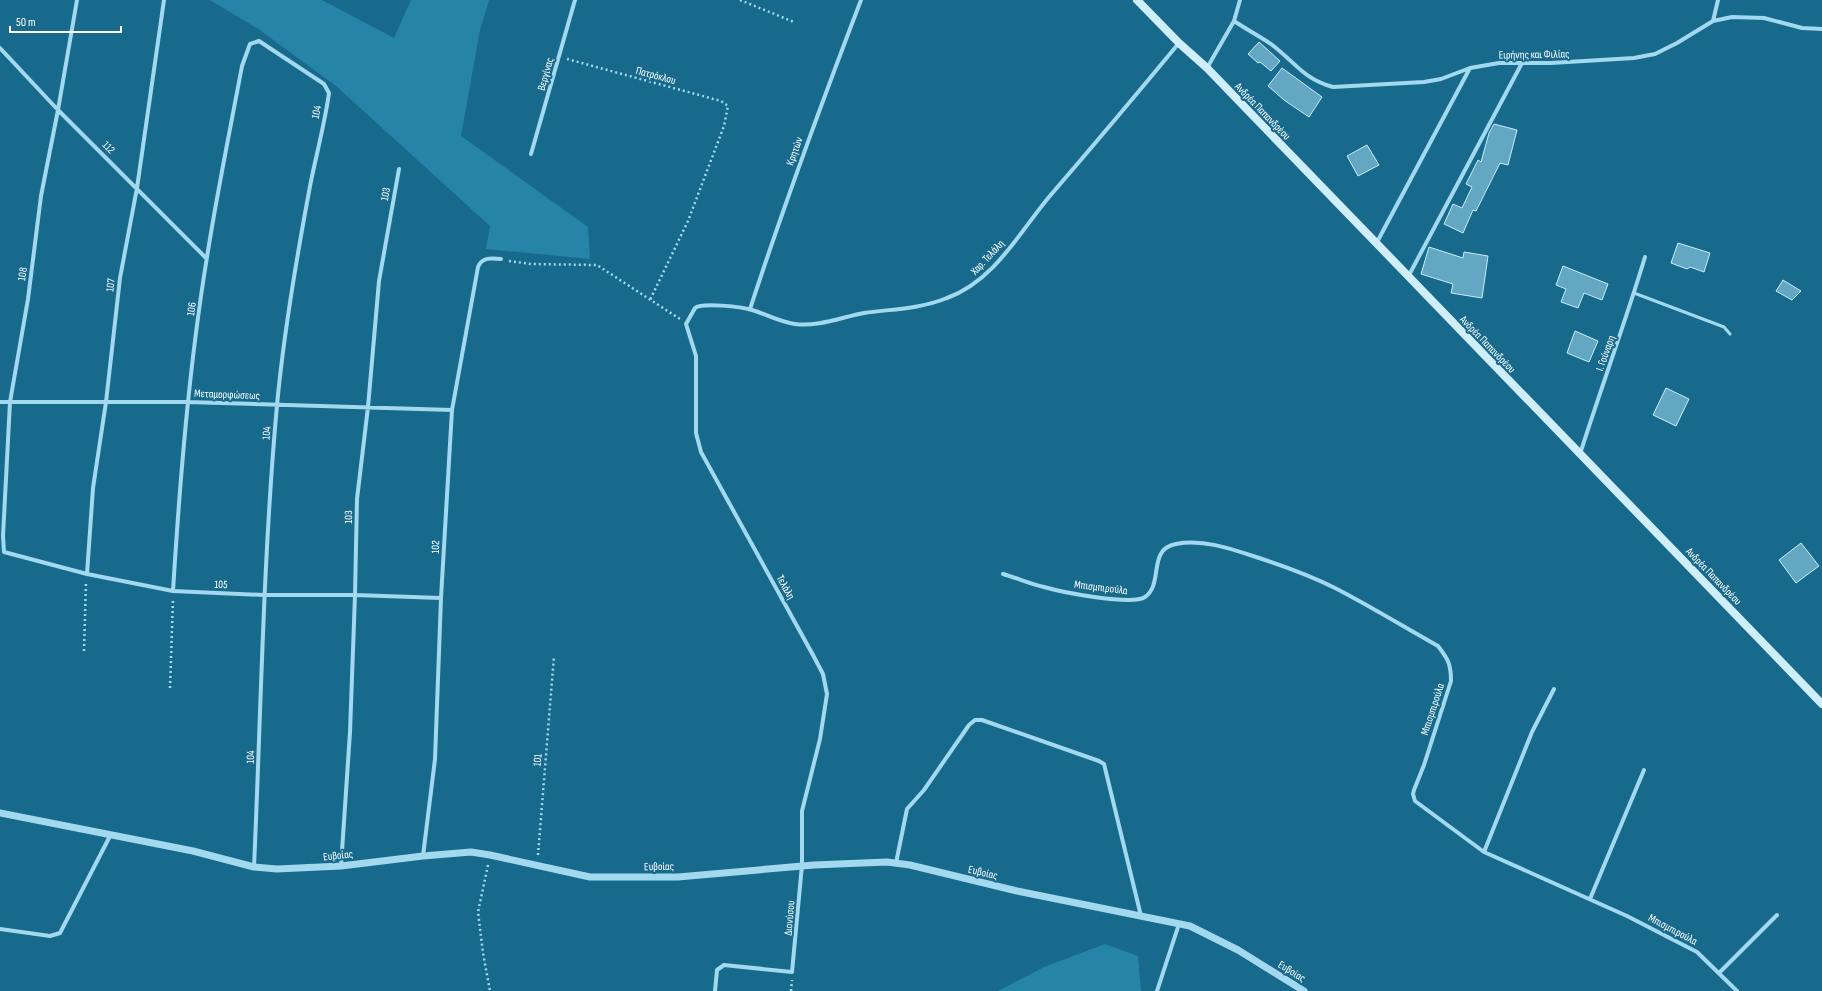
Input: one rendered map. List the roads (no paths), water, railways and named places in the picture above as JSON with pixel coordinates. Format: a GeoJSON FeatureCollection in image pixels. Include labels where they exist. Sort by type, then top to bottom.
{"type":"FeatureCollection","features":[{"type":"Feature","properties":{"kind":"main road","name":"Ανδρέα Παπανδρέου"},"geometry":{"type":"LineString","coordinates":[[1137,0],[1179,43],[1207,68],[1408,278],[1822,704]]}},
{"type":"Feature","properties":{"kind":"street","name":"108"},"geometry":{"type":"LineString","coordinates":[[2,552],[10,402],[28,299],[41,196],[77,0]]}},
{"type":"Feature","properties":{"kind":"street","name":"107"},"geometry":{"type":"LineString","coordinates":[[86,574],[93,488],[106,402],[120,278],[137,188],[164,0]]}},
{"type":"Feature","properties":{"kind":"street","name":"Βεργίνας"},"geometry":{"type":"LineString","coordinates":[[531,154],[575,0]]}},
{"type":"Feature","properties":{"kind":"street","name":"Κρητών"},"geometry":{"type":"LineString","coordinates":[[750,309],[794,178],[861,0]]}},
{"type":"Feature","properties":{"kind":"street"},"geometry":{"type":"LineString","coordinates":[[1207,68],[1234,21],[1240,0]]}},
{"type":"Feature","properties":{"kind":"street"},"geometry":{"type":"LineString","coordinates":[[1713,21],[1718,0]]}},
{"type":"Feature","properties":{"kind":"street","name":"Ειρήνης και Φιλίας"},"geometry":{"type":"LineString","coordinates":[[1234,21],[1271,44],[1306,76],[1318,83],[1333,87],[1424,82],[1441,79],[1470,68],[1499,63],[1601,61],[1634,58],[1655,54],[1677,44],[1713,21],[1732,17],[1764,18],[1802,28],[1822,29]]}},
{"type":"Feature","properties":{"kind":"street","name":"106"},"geometry":{"type":"LineString","coordinates":[[173,590],[179,492],[187,402],[206,258],[242,66],[250,44],[259,40]]}},
{"type":"Feature","properties":{"kind":"street","name":"104"},"geometry":{"type":"LineString","coordinates":[[254,867],[262,701],[263,595],[277,405],[288,316],[301,235],[329,93],[324,84],[259,40]]}},
{"type":"Feature","properties":{"kind":"street","name":"Χαρ. Τελάλη"},"geometry":{"type":"LineString","coordinates":[[686,324],[695,308],[701,305],[750,309],[795,324],[819,323],[864,313],[918,307],[948,298],[978,282],[1001,258],[1038,210],[1179,43]]}},
{"type":"Feature","properties":{"kind":"street","name":"112"},"geometry":{"type":"LineString","coordinates":[[0,48],[58,110],[206,258]]}},
{"type":"Feature","properties":{"kind":"street"},"geometry":{"type":"LineString","coordinates":[[1408,278],[1522,63]]}},
{"type":"Feature","properties":{"kind":"street"},"geometry":{"type":"LineString","coordinates":[[1376,244],[1470,68]]}},
{"type":"Feature","properties":{"kind":"street","name":"103"},"geometry":{"type":"LineString","coordinates":[[341,866],[350,732],[357,499],[368,407],[379,281],[399,169]]}},
{"type":"Feature","properties":{"kind":"street","name":"Ι. Γούναρη"},"geometry":{"type":"LineString","coordinates":[[1580,454],[1645,257]]}},
{"type":"Feature","properties":{"kind":"street","name":"102"},"geometry":{"type":"LineString","coordinates":[[423,856],[435,759],[441,598],[452,410],[478,267],[482,260],[500,259]]}},
{"type":"Feature","properties":{"kind":"street","name":"Τελάλη"},"geometry":{"type":"LineString","coordinates":[[686,324],[696,356],[696,433],[701,452],[813,655],[826,685],[827,701],[802,811],[802,865]]}},
{"type":"Feature","properties":{"kind":"street","name":"Μεταμορφώσεως"},"geometry":{"type":"LineString","coordinates":[[0,402],[187,402],[452,410]]}},
{"type":"Feature","properties":{"kind":"street","name":"Μπισμπιρούλα"},"geometry":{"type":"LineString","coordinates":[[1003,574],[1043,587],[1092,597],[1130,600],[1144,598],[1149,593],[1154,581],[1161,553],[1167,546],[1177,544],[1206,544],[1238,551],[1281,565],[1335,588],[1438,646],[1447,657],[1451,667],[1451,680],[1424,765],[1414,790],[1413,798],[1417,804],[1484,852],[1590,899],[1673,938],[1697,952],[1737,991]]}},
{"type":"Feature","properties":{"kind":"street","name":"105"},"geometry":{"type":"LineString","coordinates":[[2,552],[86,574],[173,590],[263,595],[355,595],[441,598]]}},
{"type":"Feature","properties":{"kind":"street"},"geometry":{"type":"LineString","coordinates":[[1484,852],[1532,732],[1554,689]]}},
{"type":"Feature","properties":{"kind":"street"},"geometry":{"type":"LineString","coordinates":[[896,863],[907,809],[924,790],[969,725],[975,720],[982,720],[1100,761],[1104,764],[1141,916]]}},
{"type":"Feature","properties":{"kind":"street"},"geometry":{"type":"LineString","coordinates":[[1590,899],[1644,770]]}},
{"type":"Feature","properties":{"kind":"street","name":"Ευβοίας"},"geometry":{"type":"LineString","coordinates":[[0,813],[110,836],[192,851],[254,867],[303,869],[471,852],[590,877],[619,878],[678,877],[802,865],[896,863],[1190,926],[1238,950],[1304,991]]}},
{"type":"Feature","properties":{"kind":"street"},"geometry":{"type":"LineString","coordinates":[[0,929],[50,936],[60,933],[110,836]]}},
{"type":"Feature","properties":{"kind":"street","name":"Διονύσου"},"geometry":{"type":"LineString","coordinates":[[715,991],[717,970],[724,965],[792,972],[802,865]]}},
{"type":"Feature","properties":{"kind":"street"},"geometry":{"type":"LineString","coordinates":[[1719,973],[1777,915]]}},
{"type":"Feature","properties":{"kind":"street"},"geometry":{"type":"LineString","coordinates":[[1157,991],[1179,924]]}},
{"type":"Feature","properties":{"kind":"lane"},"geometry":{"type":"LineString","coordinates":[[1634,293],[1724,327],[1730,334]]}}]}
